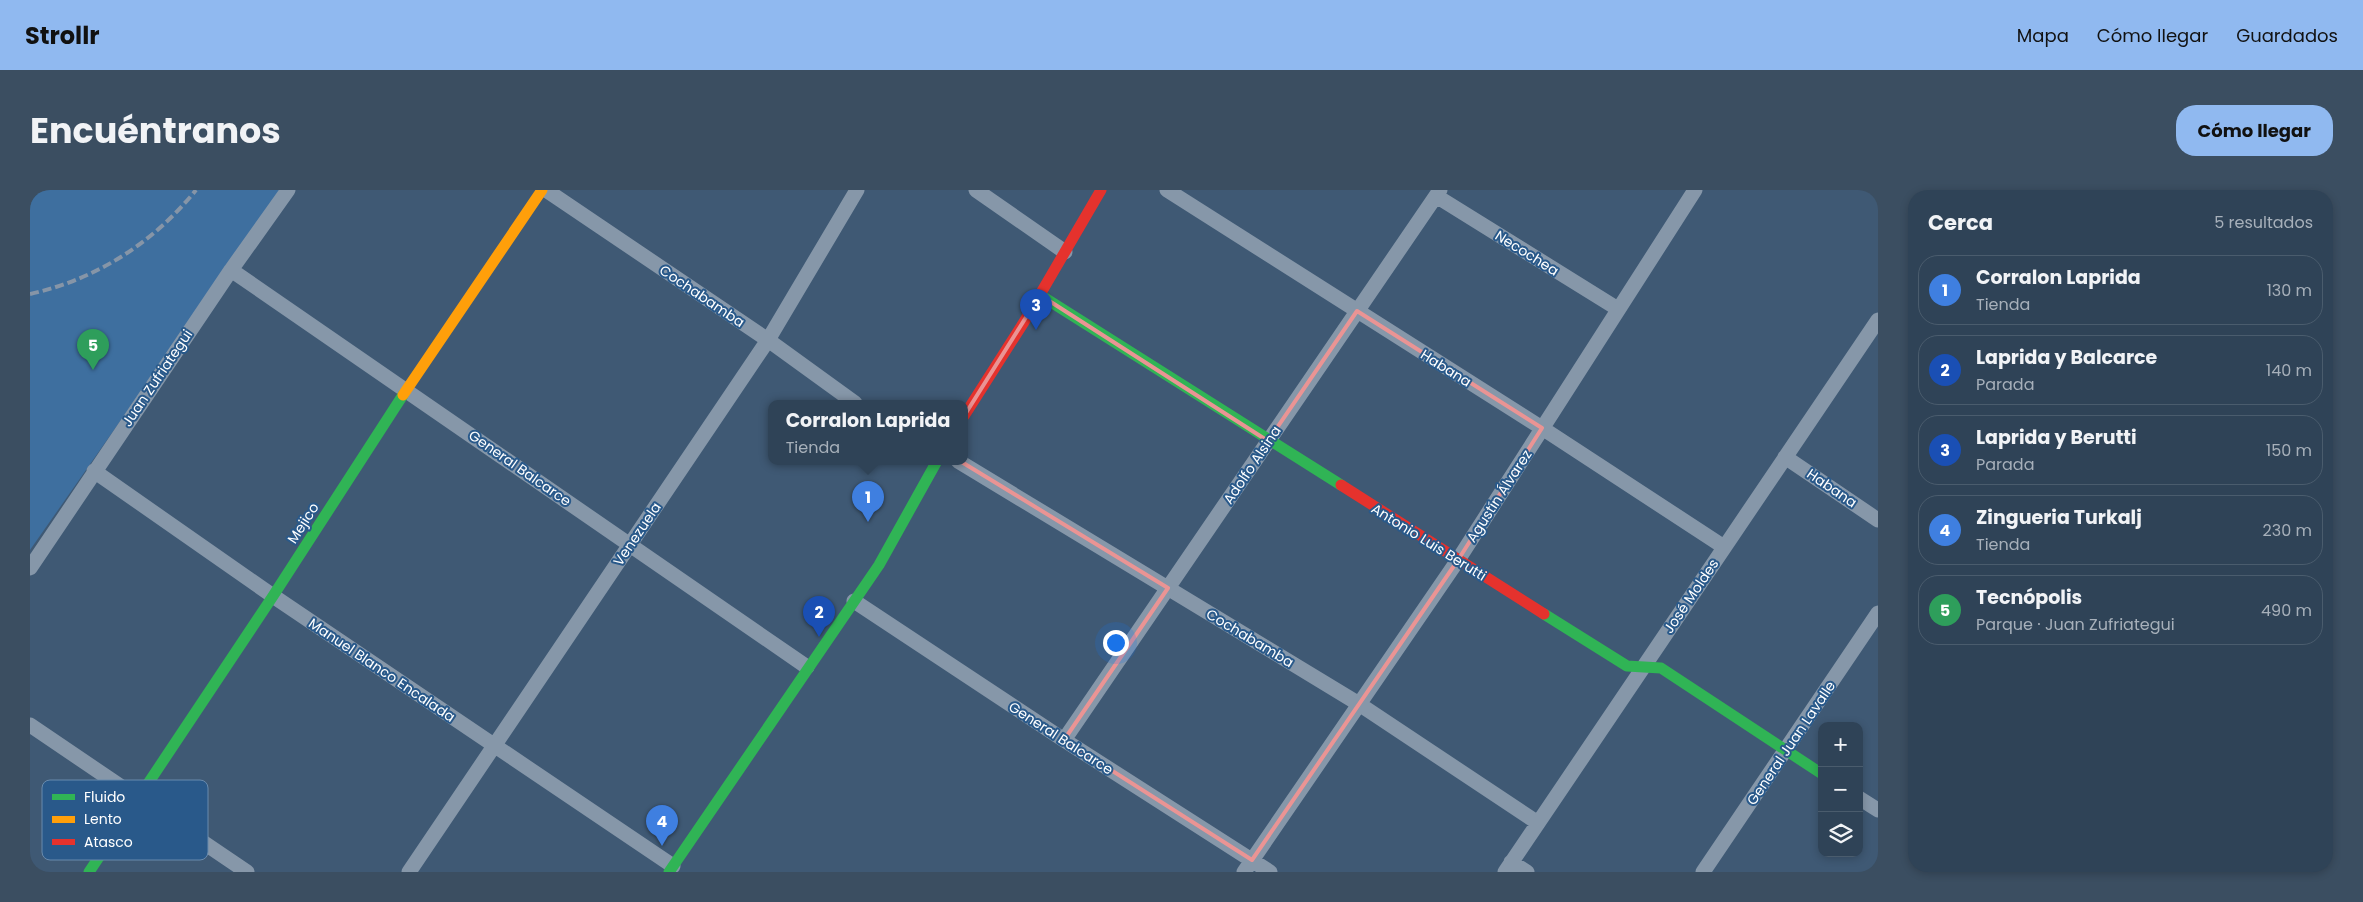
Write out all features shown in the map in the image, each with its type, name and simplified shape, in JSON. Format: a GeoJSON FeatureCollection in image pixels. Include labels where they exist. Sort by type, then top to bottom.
{"type":"FeatureCollection","features":[{"type":"Feature","properties":{"kind":"street","name":"Juan Zufriategui"},"geometry":{"type":"LineString","coordinates":[[30,568],[231,270],[288,190]]}},
{"type":"Feature","properties":{"kind":"street","name":"Mejico"},"geometry":{"type":"LineString","coordinates":[[151,780],[406,390],[542,190]]}},
{"type":"Feature","properties":{"kind":"street","name":"Cochabamba"},"geometry":{"type":"LineString","coordinates":[[546,190],[768,340],[852,400]]}},
{"type":"Feature","properties":{"kind":"street","name":"Venezuela"},"geometry":{"type":"LineString","coordinates":[[409,872],[768,340],[857,190]]}},
{"type":"Feature","properties":{"kind":"street"},"geometry":{"type":"LineString","coordinates":[[976,190],[1065,252]]}},
{"type":"Feature","properties":{"kind":"street"},"geometry":{"type":"LineString","coordinates":[[968,410],[1040,295],[1101,190]]}},
{"type":"Feature","properties":{"kind":"street","name":"Habana"},"geometry":{"type":"LineString","coordinates":[[1167,190],[1542,428],[1724,547]]}},
{"type":"Feature","properties":{"kind":"street","name":"Agustín Álvarez"},"geometry":{"type":"LineString","coordinates":[[1248,866],[1458,560],[1695,190]]}},
{"type":"Feature","properties":{"kind":"street","name":"Adolfo Alsina"},"geometry":{"type":"LineString","coordinates":[[1064,740],[1438,193]]}},
{"type":"Feature","properties":{"kind":"street","name":"Necochea"},"geometry":{"type":"LineString","coordinates":[[1438,193],[1618,309]]}},
{"type":"Feature","properties":{"kind":"street","name":"General Balcarce"},"geometry":{"type":"LineString","coordinates":[[231,270],[808,667]]}},
{"type":"Feature","properties":{"kind":"street","name":"Antonio Luis Berutti"},"geometry":{"type":"LineString","coordinates":[[1040,295],[1626,666],[1661,668],[1818,771]]}},
{"type":"Feature","properties":{"kind":"street","name":"José Moldes"},"geometry":{"type":"LineString","coordinates":[[1508,867],[1878,320]]}},
{"type":"Feature","properties":{"kind":"street","name":"Habana"},"geometry":{"type":"LineString","coordinates":[[1786,457],[1878,520]]}},
{"type":"Feature","properties":{"kind":"street"},"geometry":{"type":"LineString","coordinates":[[671,869],[879,565],[935,465]]}},
{"type":"Feature","properties":{"kind":"street","name":"Cochabamba"},"geometry":{"type":"LineString","coordinates":[[965,465],[1359,704],[1538,823]]}},
{"type":"Feature","properties":{"kind":"street","name":"Manuel Blanco Encalada"},"geometry":{"type":"LineString","coordinates":[[94,471],[671,869]]}},
{"type":"Feature","properties":{"kind":"street","name":"General Balcarce"},"geometry":{"type":"LineString","coordinates":[[854,601],[1064,740],[1248,866],[1270,872]]}},
{"type":"Feature","properties":{"kind":"street","name":"General Juan Lavalle"},"geometry":{"type":"LineString","coordinates":[[1703,872],[1878,613]]}},
{"type":"Feature","properties":{"kind":"street"},"geometry":{"type":"LineString","coordinates":[[30,726],[109,780]]}},
{"type":"Feature","properties":{"kind":"street"},"geometry":{"type":"LineString","coordinates":[[1863,801],[1878,810]]}},
{"type":"Feature","properties":{"kind":"street"},"geometry":{"type":"LineString","coordinates":[[208,846],[247,872]]}},
{"type":"Feature","properties":{"kind":"street","name":"Mejico"},"geometry":{"type":"LineString","coordinates":[[89,872],[97,860]]}},
{"type":"Feature","properties":{"kind":"street"},"geometry":{"type":"LineString","coordinates":[[1508,867],[1527,872]]}},
{"type":"Feature","properties":{"kind":"highlighted area"},"geometry":{"type":"Polygon","coordinates":[[[1040,295],[1268,441],[1357,311],[1542,428],[1458,560],[1252,860],[1064,740],[1168,588],[960,461],[939,456],[1040,295]]]}},
{"type":"Feature","properties":{"kind":"shaded area"},"geometry":{"type":"Polygon","coordinates":[[[30,190],[282,190],[30,550],[30,190]]]}},
{"type":"Feature","properties":{"kind":"railway"},"geometry":{"type":"LineString","coordinates":[[30,294],[78,279],[122,256],[161,226],[196,190]]}},
{"type":"Feature","properties":{"kind":"traffic: fast"},"geometry":{"type":"LineString","coordinates":[[1040,295],[1341,485]]}},
{"type":"Feature","properties":{"kind":"traffic: fast"},"geometry":{"type":"LineString","coordinates":[[150,780],[273,596],[403,395]]}},
{"type":"Feature","properties":{"kind":"traffic: fast"},"geometry":{"type":"LineString","coordinates":[[669,872],[879,565],[935,465]]}},
{"type":"Feature","properties":{"kind":"traffic: fast"},"geometry":{"type":"LineString","coordinates":[[1544,614],[1627,666],[1661,668],[1818,771]]}},
{"type":"Feature","properties":{"kind":"traffic: fast"},"geometry":{"type":"LineString","coordinates":[[89,872],[97,860]]}},
{"type":"Feature","properties":{"kind":"traffic: slow"},"geometry":{"type":"LineString","coordinates":[[403,395],[542,190]]}},
{"type":"Feature","properties":{"kind":"traffic: jam"},"geometry":{"type":"LineString","coordinates":[[968,410],[1024,322],[1101,190]]}},
{"type":"Feature","properties":{"kind":"traffic: jam"},"geometry":{"type":"LineString","coordinates":[[1341,485],[1544,614]]}},
{"type":"Feature","properties":{"kind":"place","name":"Laprida y Berutti"},"geometry":{"type":"Point","coordinates":[1036,330]}},
{"type":"Feature","properties":{"kind":"place","name":"Tecnópolis"},"geometry":{"type":"Point","coordinates":[93,370]}},
{"type":"Feature","properties":{"kind":"place","name":"Corralon Laprida"},"geometry":{"type":"Point","coordinates":[868,522]}},
{"type":"Feature","properties":{"kind":"place","name":"Laprida y Balcarce"},"geometry":{"type":"Point","coordinates":[819,637]}},
{"type":"Feature","properties":{"kind":"place","name":"Zingueria Turkalj"},"geometry":{"type":"Point","coordinates":[662,846]}}]}
